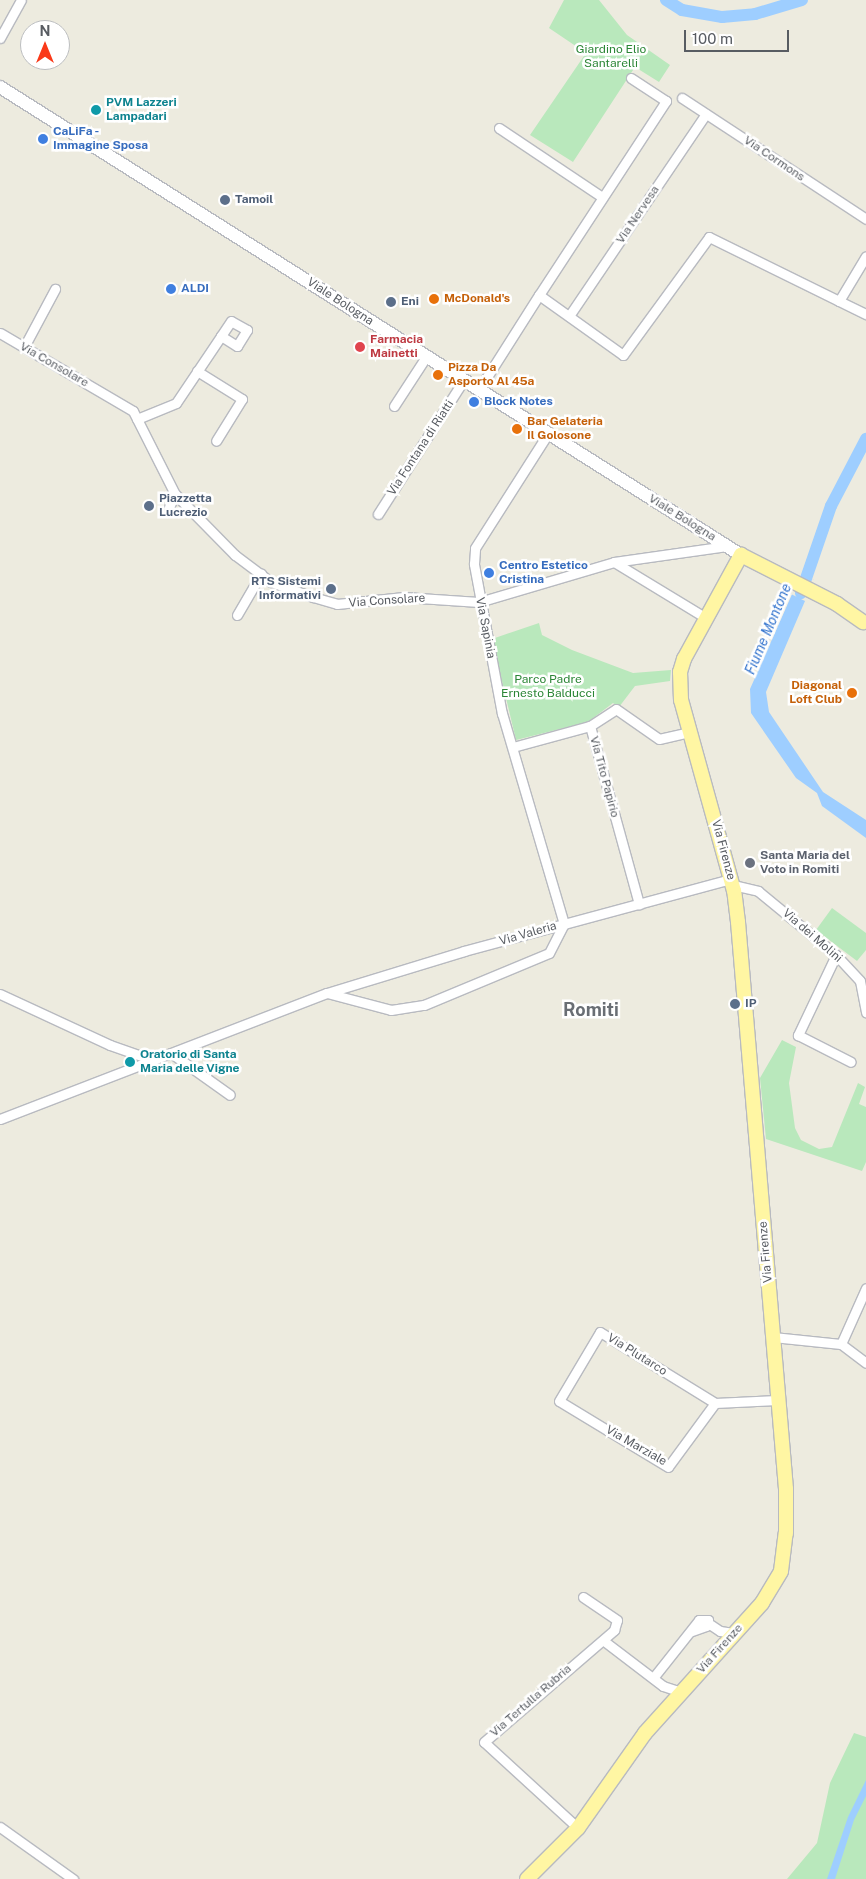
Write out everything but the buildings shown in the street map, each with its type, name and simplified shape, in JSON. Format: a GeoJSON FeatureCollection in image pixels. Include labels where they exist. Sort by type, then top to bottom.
{"type":"FeatureCollection","features":[{"type":"Feature","properties":{"kind":"main road","name":"Viale Bologna"},"geometry":{"type":"LineString","coordinates":[[0,86],[547,435],[741,555],[834,603],[865,622]]}},
{"type":"Feature","properties":{"kind":"main road","name":"Via Firenze"},"geometry":{"type":"LineString","coordinates":[[531,1876],[578,1828],[645,1733],[735,1633],[774,1585],[785,1551],[787,1510],[738,922],[732,882],[681,700],[680,672],[706,618],[741,555]]}},
{"type":"Feature","properties":{"kind":"street"},"geometry":{"type":"LineString","coordinates":[[0,38],[21,0]]}},
{"type":"Feature","properties":{"kind":"street"},"geometry":{"type":"LineString","coordinates":[[478,391],[666,100],[631,78]]}},
{"type":"Feature","properties":{"kind":"street","name":"Via Cormons"},"geometry":{"type":"LineString","coordinates":[[682,98],[866,220]]}},
{"type":"Feature","properties":{"kind":"street","name":"Via Nervesa"},"geometry":{"type":"LineString","coordinates":[[569,316],[706,114]]}},
{"type":"Feature","properties":{"kind":"street"},"geometry":{"type":"LineString","coordinates":[[500,128],[602,197]]}},
{"type":"Feature","properties":{"kind":"street"},"geometry":{"type":"LineString","coordinates":[[539,295],[624,355],[709,237],[866,314]]}},
{"type":"Feature","properties":{"kind":"street"},"geometry":{"type":"LineString","coordinates":[[838,301],[866,256]]}},
{"type":"Feature","properties":{"kind":"street"},"geometry":{"type":"LineString","coordinates":[[24,347],[55,289]]}},
{"type":"Feature","properties":{"kind":"street","name":"Via Consolare"},"geometry":{"type":"LineString","coordinates":[[0,333],[133,411],[175,494],[235,555],[271,582],[337,604],[404,597],[479,602],[614,562],[727,546]]}},
{"type":"Feature","properties":{"kind":"street"},"geometry":{"type":"LineString","coordinates":[[137,419],[176,403],[221,336]]}},
{"type":"Feature","properties":{"kind":"street"},"geometry":{"type":"LineString","coordinates":[[394,406],[426,357]]}},
{"type":"Feature","properties":{"kind":"street"},"geometry":{"type":"LineString","coordinates":[[197,371],[242,399],[216,441]]}},
{"type":"Feature","properties":{"kind":"street","name":"Via Fontana di Riatti"},"geometry":{"type":"LineString","coordinates":[[378,514],[463,381]]}},
{"type":"Feature","properties":{"kind":"street","name":"Via Sapinia"},"geometry":{"type":"LineString","coordinates":[[547,435],[475,548],[474,564],[479,602],[502,714],[564,924]]}},
{"type":"Feature","properties":{"kind":"street"},"geometry":{"type":"LineString","coordinates":[[169,507],[175,494]]}},
{"type":"Feature","properties":{"kind":"street"},"geometry":{"type":"LineString","coordinates":[[614,562],[706,618]]}},
{"type":"Feature","properties":{"kind":"street"},"geometry":{"type":"LineString","coordinates":[[237,615],[261,574]]}},
{"type":"Feature","properties":{"kind":"street"},"geometry":{"type":"LineString","coordinates":[[590,726],[616,709],[659,739],[690,732]]}},
{"type":"Feature","properties":{"kind":"street","name":"Via Tito Papirio"},"geometry":{"type":"LineString","coordinates":[[513,747],[590,726],[639,904]]}},
{"type":"Feature","properties":{"kind":"street","name":"Via Valeria"},"geometry":{"type":"LineString","coordinates":[[0,1118],[327,993],[564,924],[732,882]]}},
{"type":"Feature","properties":{"kind":"street","name":"Via dei Molini"},"geometry":{"type":"LineString","coordinates":[[732,882],[758,891],[836,955],[860,981],[866,1012]]}},
{"type":"Feature","properties":{"kind":"street"},"geometry":{"type":"LineString","coordinates":[[327,993],[391,1010],[424,1005],[549,953],[564,924]]}},
{"type":"Feature","properties":{"kind":"street"},"geometry":{"type":"LineString","coordinates":[[836,955],[798,1035],[852,1062]]}},
{"type":"Feature","properties":{"kind":"street"},"geometry":{"type":"LineString","coordinates":[[0,994],[110,1045],[153,1060]]}},
{"type":"Feature","properties":{"kind":"street"},"geometry":{"type":"LineString","coordinates":[[171,1053],[230,1095]]}},
{"type":"Feature","properties":{"kind":"street"},"geometry":{"type":"LineString","coordinates":[[841,1344],[866,1288]]}},
{"type":"Feature","properties":{"kind":"street","name":"Via Plutarco"},"geometry":{"type":"LineString","coordinates":[[559,1401],[600,1332],[715,1403]]}},
{"type":"Feature","properties":{"kind":"street"},"geometry":{"type":"LineString","coordinates":[[773,1337],[841,1344],[866,1363]]}},
{"type":"Feature","properties":{"kind":"street"},"geometry":{"type":"LineString","coordinates":[[715,1403],[778,1400]]}},
{"type":"Feature","properties":{"kind":"street","name":"Via Marziale"},"geometry":{"type":"LineString","coordinates":[[559,1401],[668,1467],[715,1403]]}},
{"type":"Feature","properties":{"kind":"street","name":"Via Tertulla Rubria"},"geometry":{"type":"LineString","coordinates":[[578,1828],[484,1742],[595,1645],[604,1641],[614,1630],[617,1620],[583,1597]]}},
{"type":"Feature","properties":{"kind":"street"},"geometry":{"type":"LineString","coordinates":[[653,1678],[692,1631],[708,1623],[720,1631],[735,1633]]}},
{"type":"Feature","properties":{"kind":"street"},"geometry":{"type":"LineString","coordinates":[[604,1641],[663,1686],[682,1692]]}},
{"type":"Feature","properties":{"kind":"street"},"geometry":{"type":"LineString","coordinates":[[663,1686],[670,1706]]}},
{"type":"Feature","properties":{"kind":"street"},"geometry":{"type":"LineString","coordinates":[[0,1827],[72,1879]]}},
{"type":"Feature","properties":{"kind":"green space","name":"Giardino Elio Santarelli"},"geometry":{"type":"Polygon","coordinates":[[[564,0],[599,0],[627,35],[670,65],[659,82],[635,67],[573,162],[530,135],[586,53],[549,28],[564,0]]]}},
{"type":"Feature","properties":{"kind":"green space","name":"Parco Padre Ernesto Balducci"},"geometry":{"type":"Polygon","coordinates":[[[539,623],[542,635],[572,650],[633,673],[671,670],[670,681],[635,686],[619,707],[613,703],[588,722],[516,740],[492,639],[539,623]]]}},
{"type":"Feature","properties":{"kind":"green space"},"geometry":{"type":"Polygon","coordinates":[[[832,908],[866,933],[866,950],[857,961],[816,930],[832,908]]]}},
{"type":"Feature","properties":{"kind":"green space"},"geometry":{"type":"Polygon","coordinates":[[[782,1040],[796,1047],[789,1083],[795,1128],[801,1140],[819,1149],[832,1147],[858,1083],[865,1087],[859,1104],[866,1107],[866,1162],[862,1171],[766,1139],[760,1078],[782,1040]]]}},
{"type":"Feature","properties":{"kind":"green space"},"geometry":{"type":"Polygon","coordinates":[[[854,1733],[866,1737],[866,1879],[787,1879],[817,1843],[830,1783],[854,1733]]]}},
{"type":"Feature","properties":{"kind":"water"},"geometry":{"type":"Polygon","coordinates":[[[801,574],[814,580],[766,692],[769,712],[823,792],[866,820],[866,838],[822,806],[817,793],[796,778],[751,713],[750,689],[801,574]]]}},
{"type":"Feature","properties":{"kind":"water"},"geometry":{"type":"Polygon","coordinates":[[[866,1780],[866,1796],[854,1820],[835,1879],[827,1879],[848,1817],[866,1780]]]}},
{"type":"Feature","properties":{"kind":"pier"},"geometry":{"type":"Polygon","coordinates":[[[799,572],[816,581],[807,602],[789,593],[799,572]]]}},
{"type":"Feature","properties":{"kind":"waterway","name":"Fiume Montone"},"geometry":{"type":"LineString","coordinates":[[666,0],[682,10],[722,17],[755,14],[802,0]]}},
{"type":"Feature","properties":{"kind":"waterway","name":"Fiume Montone"},"geometry":{"type":"LineString","coordinates":[[801,593],[831,506],[866,439]]}},
{"type":"Feature","properties":{"kind":"place","name":"PVM Lazzeri Lampadari"},"geometry":{"type":"Point","coordinates":[96,110]}},
{"type":"Feature","properties":{"kind":"place","name":"CaLiFa - Immagine Sposa"},"geometry":{"type":"Point","coordinates":[43,139]}},
{"type":"Feature","properties":{"kind":"place","name":"Tamoil"},"geometry":{"type":"Point","coordinates":[225,200]}},
{"type":"Feature","properties":{"kind":"place","name":"ALDI"},"geometry":{"type":"Point","coordinates":[171,289]}},
{"type":"Feature","properties":{"kind":"place","name":"McDonald's"},"geometry":{"type":"Point","coordinates":[434,299]}},
{"type":"Feature","properties":{"kind":"place","name":"Eni"},"geometry":{"type":"Point","coordinates":[391,302]}},
{"type":"Feature","properties":{"kind":"place","name":"Farmacia Mainetti"},"geometry":{"type":"Point","coordinates":[360,347]}},
{"type":"Feature","properties":{"kind":"place","name":"Pizza Da Asporto Al 45a"},"geometry":{"type":"Point","coordinates":[438,375]}},
{"type":"Feature","properties":{"kind":"place","name":"Block Notes"},"geometry":{"type":"Point","coordinates":[474,402]}},
{"type":"Feature","properties":{"kind":"place","name":"Bar Gelateria Il Golosone"},"geometry":{"type":"Point","coordinates":[517,429]}},
{"type":"Feature","properties":{"kind":"place","name":"Piazzetta Lucrezio"},"geometry":{"type":"Point","coordinates":[149,506]}},
{"type":"Feature","properties":{"kind":"place","name":"Centro Estetico Cristina"},"geometry":{"type":"Point","coordinates":[489,573]}},
{"type":"Feature","properties":{"kind":"place","name":"RTS Sistemi Informativi"},"geometry":{"type":"Point","coordinates":[331,589]}},
{"type":"Feature","properties":{"kind":"place","name":"Diagonal Loft Club"},"geometry":{"type":"Point","coordinates":[852,693]}},
{"type":"Feature","properties":{"kind":"place","name":"Santa Maria del Voto in Romiti"},"geometry":{"type":"Point","coordinates":[750,863]}},
{"type":"Feature","properties":{"kind":"place","name":"IP"},"geometry":{"type":"Point","coordinates":[735,1004]}},
{"type":"Feature","properties":{"kind":"place","name":"Oratorio di Santa Maria delle Vigne"},"geometry":{"type":"Point","coordinates":[130,1062]}},
{"type":"Feature","properties":{"kind":"district","name":"Romiti"},"geometry":{"type":"Point","coordinates":[591,1010]}}]}
